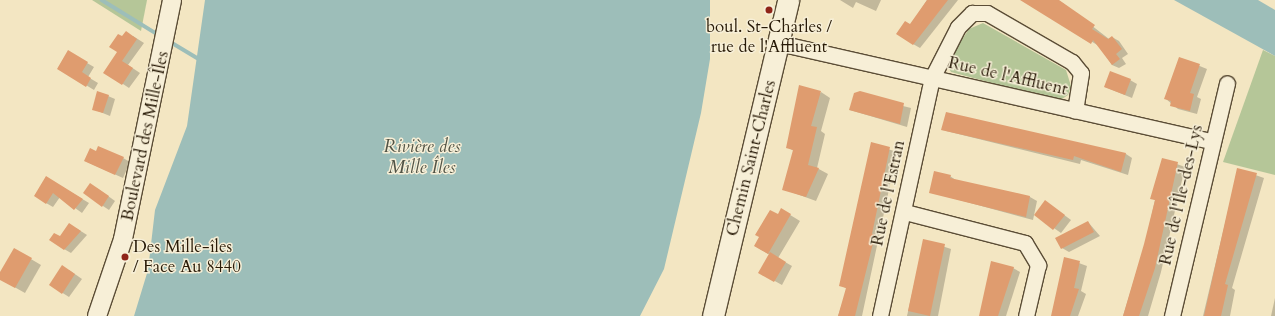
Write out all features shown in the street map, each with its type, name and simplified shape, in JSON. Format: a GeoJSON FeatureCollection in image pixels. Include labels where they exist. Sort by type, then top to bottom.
{"type":"FeatureCollection","features":[{"type":"Feature","properties":{"kind":"main road","name":"Chemin Saint-Charles"},"geometry":{"type":"LineString","coordinates":[[713,316],[788,0]]}},
{"type":"Feature","properties":{"kind":"street","name":"Boulevard des Mille-Îles"},"geometry":{"type":"LineString","coordinates":[[97,316],[124,239],[172,0]]}},
{"type":"Feature","properties":{"kind":"street","name":"Rue de l'Affluent"},"geometry":{"type":"LineString","coordinates":[[932,78],[958,27],[972,13],[986,12],[1072,62],[1081,73],[1075,111]]}},
{"type":"Feature","properties":{"kind":"street","name":"Rue de l'Affluent"},"geometry":{"type":"LineString","coordinates":[[779,43],[1212,141]]}},
{"type":"Feature","properties":{"kind":"street","name":"Rue de l'Estran"},"geometry":{"type":"LineString","coordinates":[[880,316],[905,212],[932,78]]}},
{"type":"Feature","properties":{"kind":"street","name":"Rue de l'Île-des-Lys"},"geometry":{"type":"LineString","coordinates":[[1172,316],[1226,84]]}},
{"type":"Feature","properties":{"kind":"street"},"geometry":{"type":"LineString","coordinates":[[905,212],[1025,243],[1038,265],[1026,316]]}},
{"type":"Feature","properties":{"kind":"green space"},"geometry":{"type":"Polygon","coordinates":[[[92,0],[147,0],[141,31],[92,0]]]}},
{"type":"Feature","properties":{"kind":"green space"},"geometry":{"type":"Polygon","coordinates":[[[983,23],[1066,70],[1071,86],[1068,95],[1059,101],[951,72],[946,63],[969,29],[983,23]]]}},
{"type":"Feature","properties":{"kind":"green space"},"geometry":{"type":"Polygon","coordinates":[[[1263,50],[1275,56],[1275,175],[1223,162],[1263,50]]]}},
{"type":"Feature","properties":{"kind":"water","name":"Rivière des Mille Îles"},"geometry":{"type":"Polygon","coordinates":[[[205,0],[710,0],[710,59],[701,113],[664,269],[640,316],[134,316],[148,270],[155,210],[187,126],[205,0]]]}},
{"type":"Feature","properties":{"kind":"water"},"geometry":{"type":"Polygon","coordinates":[[[1174,0],[1258,0],[1275,10],[1275,56],[1174,0]]]}},
{"type":"Feature","properties":{"kind":"building"},"geometry":{"type":"Polygon","coordinates":[[[927,0],[948,0],[913,45],[896,34],[905,21],[910,24],[927,0]]]}},
{"type":"Feature","properties":{"kind":"building"},"geometry":{"type":"Polygon","coordinates":[[[1020,0],[1059,0],[1095,25],[1092,29],[1108,39],[1112,36],[1122,49],[1116,54],[1120,59],[1112,65],[1093,40],[1091,44],[1020,0]]]}},
{"type":"Feature","properties":{"kind":"building"},"geometry":{"type":"Polygon","coordinates":[[[126,31],[137,39],[122,61],[133,68],[122,85],[103,73],[117,52],[109,47],[118,34],[122,36],[126,31]]]}},
{"type":"Feature","properties":{"kind":"building"},"geometry":{"type":"Polygon","coordinates":[[[68,50],[88,62],[82,72],[91,78],[86,87],[57,69],[68,50]]]}},
{"type":"Feature","properties":{"kind":"building"},"geometry":{"type":"Polygon","coordinates":[[[1179,57],[1200,64],[1190,93],[1194,94],[1190,111],[1170,106],[1171,101],[1164,99],[1179,57]]]}},
{"type":"Feature","properties":{"kind":"building"},"geometry":{"type":"Polygon","coordinates":[[[1110,71],[1131,79],[1125,95],[1104,87],[1110,71]]]}},
{"type":"Feature","properties":{"kind":"building"},"geometry":{"type":"Polygon","coordinates":[[[799,85],[821,91],[811,126],[817,127],[808,165],[819,168],[806,197],[782,190],[793,150],[786,148],[799,85]]]}},
{"type":"Feature","properties":{"kind":"building"},"geometry":{"type":"Polygon","coordinates":[[[97,91],[109,95],[103,113],[92,110],[97,91]]]}},
{"type":"Feature","properties":{"kind":"building"},"geometry":{"type":"Polygon","coordinates":[[[860,91],[904,103],[900,124],[849,110],[854,93],[860,91]]]}},
{"type":"Feature","properties":{"kind":"building"},"geometry":{"type":"Polygon","coordinates":[[[946,112],[1126,153],[1121,172],[1074,156],[1073,160],[941,130],[946,112]]]}},
{"type":"Feature","properties":{"kind":"building"},"geometry":{"type":"Polygon","coordinates":[[[871,142],[890,147],[872,234],[875,235],[855,316],[838,316],[846,288],[839,286],[871,142]]]}},
{"type":"Feature","properties":{"kind":"building"},"geometry":{"type":"Polygon","coordinates":[[[98,146],[124,157],[115,175],[84,161],[90,148],[96,151],[98,146]]]}},
{"type":"Feature","properties":{"kind":"building"},"geometry":{"type":"Polygon","coordinates":[[[1162,158],[1178,162],[1155,268],[1139,316],[1123,316],[1155,200],[1150,199],[1162,158]]]}},
{"type":"Feature","properties":{"kind":"building"},"geometry":{"type":"Polygon","coordinates":[[[1237,168],[1257,173],[1225,284],[1228,285],[1221,316],[1204,316],[1237,168]]]}},
{"type":"Feature","properties":{"kind":"building"},"geometry":{"type":"Polygon","coordinates":[[[934,171],[951,175],[950,178],[1030,196],[1026,217],[929,193],[934,171]]]}},
{"type":"Feature","properties":{"kind":"building"},"geometry":{"type":"Polygon","coordinates":[[[46,176],[83,199],[74,210],[53,193],[46,204],[34,196],[46,176]]]}},
{"type":"Feature","properties":{"kind":"building"},"geometry":{"type":"Polygon","coordinates":[[[90,183],[109,196],[102,207],[83,193],[90,183]]]}},
{"type":"Feature","properties":{"kind":"building"},"geometry":{"type":"Polygon","coordinates":[[[1045,200],[1065,215],[1053,230],[1034,215],[1045,200]]]}},
{"type":"Feature","properties":{"kind":"building"},"geometry":{"type":"Polygon","coordinates":[[[781,208],[791,214],[768,254],[754,246],[759,237],[755,235],[770,210],[778,214],[781,208]]]}},
{"type":"Feature","properties":{"kind":"building"},"geometry":{"type":"Polygon","coordinates":[[[1088,221],[1094,232],[1061,249],[1055,238],[1088,221]]]}},
{"type":"Feature","properties":{"kind":"building"},"geometry":{"type":"Polygon","coordinates":[[[69,223],[81,231],[64,250],[49,240],[54,233],[60,236],[69,223]]]}},
{"type":"Feature","properties":{"kind":"building"},"geometry":{"type":"Polygon","coordinates":[[[923,239],[945,244],[930,316],[908,311],[923,239]]]}},
{"type":"Feature","properties":{"kind":"building"},"geometry":{"type":"Polygon","coordinates":[[[14,248],[32,258],[15,288],[0,280],[0,272],[14,248]]]}},
{"type":"Feature","properties":{"kind":"building"},"geometry":{"type":"Polygon","coordinates":[[[770,252],[786,262],[774,282],[758,273],[770,252]]]}},
{"type":"Feature","properties":{"kind":"building"},"geometry":{"type":"Polygon","coordinates":[[[1064,257],[1080,261],[1074,288],[1079,289],[1070,316],[1051,316],[1064,257]]]}},
{"type":"Feature","properties":{"kind":"building"},"geometry":{"type":"Polygon","coordinates":[[[991,261],[1014,267],[998,316],[979,316],[991,261]]]}},
{"type":"Feature","properties":{"kind":"building"},"geometry":{"type":"Polygon","coordinates":[[[62,265],[75,274],[62,294],[49,285],[62,265]]]}},
{"type":"Feature","properties":{"kind":"waterway"},"geometry":{"type":"LineString","coordinates":[[102,0],[159,35]]}},
{"type":"Feature","properties":{"kind":"waterway"},"geometry":{"type":"LineString","coordinates":[[169,41],[197,58]]}},
{"type":"Feature","properties":{"kind":"place","name":"boul. St-Charles / rue de l'Affluent"},"geometry":{"type":"Point","coordinates":[769,10]}},
{"type":"Feature","properties":{"kind":"place","name":"Des Mille-îles / Face Au 8440"},"geometry":{"type":"Point","coordinates":[125,257]}}]}
